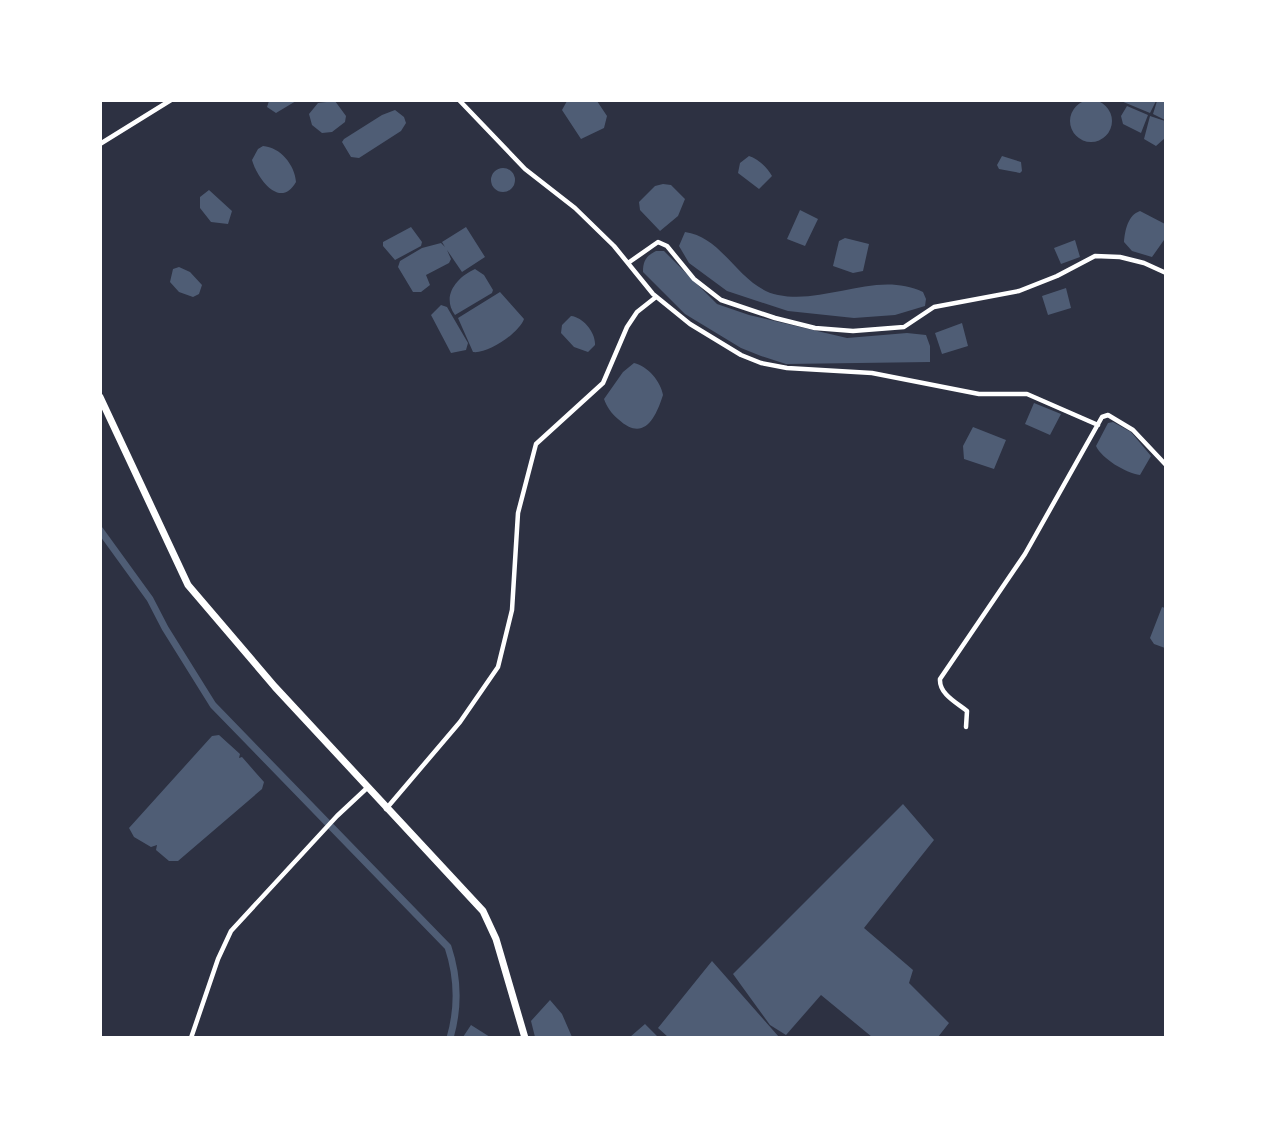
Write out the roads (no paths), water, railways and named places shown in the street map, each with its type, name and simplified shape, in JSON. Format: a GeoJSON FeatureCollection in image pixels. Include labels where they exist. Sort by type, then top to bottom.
{"type":"FeatureCollection","features":[{"type":"Feature","properties":{"kind":"highway"},"geometry":{"type":"LineString","coordinates":[[100,397],[188,585],[386,809],[483,911],[496,939],[525,1038]]}},
{"type":"Feature","properties":{"kind":"street"},"geometry":{"type":"LineString","coordinates":[[100,144],[171,100]]}},
{"type":"Feature","properties":{"kind":"street"},"geometry":{"type":"LineString","coordinates":[[459,100],[525,170],[575,208],[628,263],[656,297],[718,342],[761,363],[787,368],[872,373],[979,394],[1027,394],[1098,424]]}},
{"type":"Feature","properties":{"kind":"street"},"geometry":{"type":"LineString","coordinates":[[628,263],[658,242],[667,246],[694,279],[721,300],[785,321],[815,328],[853,331],[904,327],[934,307],[1019,291],[1057,276],[1095,256],[1136,261],[1166,273]]}},
{"type":"Feature","properties":{"kind":"street"},"geometry":{"type":"LineString","coordinates":[[386,809],[460,722],[498,667],[513,610],[518,513],[536,444],[603,383],[627,327],[637,312],[656,297]]}},
{"type":"Feature","properties":{"kind":"street"},"geometry":{"type":"LineString","coordinates":[[966,727],[967,711],[940,687],[940,679],[1025,554],[1105,414],[1133,430],[1166,465]]}},
{"type":"Feature","properties":{"kind":"street"},"geometry":{"type":"LineString","coordinates":[[191,1038],[218,959],[231,931],[316,838],[367,788]]}},
{"type":"Feature","properties":{"kind":"water"},"geometry":{"type":"Polygon","coordinates":[[[269,100],[296,101],[276,113],[267,107],[269,100]]]}},
{"type":"Feature","properties":{"kind":"water"},"geometry":{"type":"Polygon","coordinates":[[[1091,100],[1106,106],[1112,121],[1106,136],[1091,142],[1076,136],[1070,121],[1076,106],[1091,100]]]}},
{"type":"Feature","properties":{"kind":"water"},"geometry":{"type":"Polygon","coordinates":[[[335,101],[346,116],[345,122],[332,132],[322,133],[312,125],[309,114],[318,103],[335,101]]]}},
{"type":"Feature","properties":{"kind":"water"},"geometry":{"type":"Polygon","coordinates":[[[567,101],[597,101],[607,116],[604,128],[581,139],[562,110],[567,101]]]}},
{"type":"Feature","properties":{"kind":"water"},"geometry":{"type":"Polygon","coordinates":[[[1121,101],[1156,101],[1150,113],[1121,101]]]}},
{"type":"Feature","properties":{"kind":"water"},"geometry":{"type":"Polygon","coordinates":[[[1157,101],[1165,101],[1165,120],[1153,114],[1157,101]]]}},
{"type":"Feature","properties":{"kind":"water"},"geometry":{"type":"Polygon","coordinates":[[[1127,106],[1148,115],[1141,133],[1123,124],[1121,116],[1127,106]]]}},
{"type":"Feature","properties":{"kind":"water"},"geometry":{"type":"Polygon","coordinates":[[[395,110],[404,117],[406,123],[401,131],[359,158],[351,157],[342,142],[344,139],[382,115],[395,110]]]}},
{"type":"Feature","properties":{"kind":"water"},"geometry":{"type":"Polygon","coordinates":[[[1150,116],[1165,121],[1165,138],[1156,146],[1144,139],[1150,116]]]}},
{"type":"Feature","properties":{"kind":"water"},"geometry":{"type":"Polygon","coordinates":[[[263,146],[281,153],[290,163],[296,182],[290,190],[283,193],[276,192],[259,175],[252,160],[258,149],[263,146]]]}},
{"type":"Feature","properties":{"kind":"water"},"geometry":{"type":"Polygon","coordinates":[[[749,156],[762,164],[772,176],[759,189],[738,173],[740,163],[749,156]]]}},
{"type":"Feature","properties":{"kind":"water"},"geometry":{"type":"Polygon","coordinates":[[[1002,156],[1021,162],[1022,171],[1020,173],[999,169],[997,165],[1002,156]]]}},
{"type":"Feature","properties":{"kind":"water"},"geometry":{"type":"Polygon","coordinates":[[[503,168],[511,172],[515,180],[511,188],[503,192],[495,188],[491,180],[495,172],[503,168]]]}},
{"type":"Feature","properties":{"kind":"water"},"geometry":{"type":"Polygon","coordinates":[[[671,185],[685,199],[678,216],[660,231],[640,210],[639,202],[655,186],[671,185]]]}},
{"type":"Feature","properties":{"kind":"water"},"geometry":{"type":"Polygon","coordinates":[[[209,190],[232,211],[228,224],[211,222],[200,208],[200,197],[209,190]]]}},
{"type":"Feature","properties":{"kind":"water"},"geometry":{"type":"Polygon","coordinates":[[[800,210],[818,219],[805,246],[787,239],[800,210]]]}},
{"type":"Feature","properties":{"kind":"water"},"geometry":{"type":"Polygon","coordinates":[[[1140,211],[1165,224],[1164,240],[1152,257],[1132,251],[1124,242],[1130,219],[1140,211]]]}},
{"type":"Feature","properties":{"kind":"water"},"geometry":{"type":"Polygon","coordinates":[[[411,227],[422,242],[421,246],[395,260],[383,246],[383,242],[411,227]]]}},
{"type":"Feature","properties":{"kind":"water"},"geometry":{"type":"Polygon","coordinates":[[[466,227],[485,257],[462,272],[447,250],[451,259],[449,263],[426,275],[430,285],[421,292],[413,292],[398,267],[400,261],[422,248],[441,243],[445,247],[442,242],[466,227]]]}},
{"type":"Feature","properties":{"kind":"water"},"geometry":{"type":"Polygon","coordinates":[[[685,232],[699,236],[710,243],[752,282],[778,295],[814,296],[869,286],[905,286],[923,292],[926,299],[925,306],[895,315],[854,318],[788,311],[727,291],[689,263],[679,246],[685,232]]]}},
{"type":"Feature","properties":{"kind":"water"},"geometry":{"type":"Polygon","coordinates":[[[845,238],[869,244],[863,271],[853,273],[833,266],[839,241],[845,238]]]}},
{"type":"Feature","properties":{"kind":"water"},"geometry":{"type":"Polygon","coordinates":[[[1075,240],[1080,257],[1061,264],[1054,248],[1075,240]]]}},
{"type":"Feature","properties":{"kind":"water"},"geometry":{"type":"Polygon","coordinates":[[[656,251],[664,251],[717,304],[749,315],[847,338],[907,333],[926,335],[930,346],[930,362],[786,364],[741,348],[685,314],[643,272],[646,259],[656,251]]]}},
{"type":"Feature","properties":{"kind":"water"},"geometry":{"type":"Polygon","coordinates":[[[179,267],[190,272],[202,285],[199,294],[193,297],[179,292],[170,282],[173,269],[179,267]]]}},
{"type":"Feature","properties":{"kind":"water"},"geometry":{"type":"Polygon","coordinates":[[[475,269],[484,275],[493,290],[492,293],[455,315],[451,308],[450,294],[462,277],[475,269]]]}},
{"type":"Feature","properties":{"kind":"water"},"geometry":{"type":"Polygon","coordinates":[[[1066,288],[1071,308],[1048,315],[1042,296],[1066,288]]]}},
{"type":"Feature","properties":{"kind":"water"},"geometry":{"type":"Polygon","coordinates":[[[500,292],[524,319],[521,325],[502,342],[487,350],[473,352],[458,318],[500,292]]]}},
{"type":"Feature","properties":{"kind":"water"},"geometry":{"type":"Polygon","coordinates":[[[441,305],[447,307],[468,343],[466,350],[451,353],[431,315],[441,305]]]}},
{"type":"Feature","properties":{"kind":"water"},"geometry":{"type":"Polygon","coordinates":[[[571,316],[584,322],[591,331],[595,345],[588,352],[574,347],[561,333],[562,325],[571,316]]]}},
{"type":"Feature","properties":{"kind":"water"},"geometry":{"type":"Polygon","coordinates":[[[962,323],[968,346],[942,354],[935,333],[962,323]]]}},
{"type":"Feature","properties":{"kind":"water"},"geometry":{"type":"Polygon","coordinates":[[[634,363],[644,367],[653,375],[663,395],[652,420],[641,428],[627,426],[618,419],[604,399],[623,372],[634,363]]]}},
{"type":"Feature","properties":{"kind":"water"},"geometry":{"type":"Polygon","coordinates":[[[1034,403],[1061,414],[1050,435],[1025,424],[1034,403]]]}},
{"type":"Feature","properties":{"kind":"water"},"geometry":{"type":"Polygon","coordinates":[[[1113,422],[1131,432],[1151,456],[1140,475],[1115,465],[1103,456],[1096,446],[1108,423],[1113,422]]]}},
{"type":"Feature","properties":{"kind":"water"},"geometry":{"type":"Polygon","coordinates":[[[973,427],[1006,440],[994,469],[964,459],[963,446],[973,427]]]}},
{"type":"Feature","properties":{"kind":"water"},"geometry":{"type":"Polygon","coordinates":[[[1162,607],[1165,608],[1165,648],[1154,644],[1150,638],[1162,607]]]}},
{"type":"Feature","properties":{"kind":"water"},"geometry":{"type":"Polygon","coordinates":[[[219,735],[240,754],[239,758],[242,757],[264,782],[262,789],[178,861],[169,861],[156,850],[157,845],[151,847],[134,837],[129,828],[212,736],[219,735]]]}},
{"type":"Feature","properties":{"kind":"water"},"geometry":{"type":"Polygon","coordinates":[[[903,804],[934,840],[864,928],[913,970],[909,983],[949,1023],[938,1037],[872,1037],[821,995],[786,1035],[770,1025],[733,974],[903,804]]]}},
{"type":"Feature","properties":{"kind":"water"},"geometry":{"type":"Polygon","coordinates":[[[712,961],[779,1037],[668,1037],[658,1028],[712,961]]]}},
{"type":"Feature","properties":{"kind":"water"},"geometry":{"type":"Polygon","coordinates":[[[550,1000],[562,1014],[572,1037],[535,1037],[531,1021],[550,1000]]]}},
{"type":"Feature","properties":{"kind":"water"},"geometry":{"type":"Polygon","coordinates":[[[645,1024],[658,1037],[630,1037],[645,1024]]]}},
{"type":"Feature","properties":{"kind":"water"},"geometry":{"type":"Polygon","coordinates":[[[471,1025],[490,1037],[463,1037],[471,1025]]]}},
{"type":"Feature","properties":{"kind":"waterway"},"geometry":{"type":"LineString","coordinates":[[100,530],[150,599],[165,628],[213,705],[448,947],[454,970],[456,992],[455,1015],[450,1038]]}}]}
